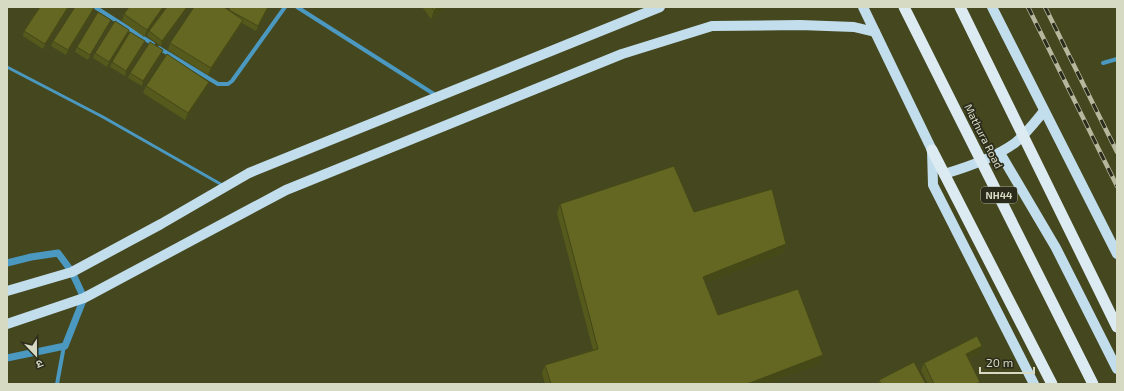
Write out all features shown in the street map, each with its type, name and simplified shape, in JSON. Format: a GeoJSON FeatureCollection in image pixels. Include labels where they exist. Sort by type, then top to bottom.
{"type":"FeatureCollection","features":[{"type":"Feature","properties":{"kind":"highway","name":"Mathura Road"},"geometry":{"type":"LineString","coordinates":[[904,7],[1093,384]]}},
{"type":"Feature","properties":{"kind":"highway"},"geometry":{"type":"LineString","coordinates":[[960,7],[1117,327]]}},
{"type":"Feature","properties":{"kind":"highway"},"geometry":{"type":"LineString","coordinates":[[932,150],[1052,384]]}},
{"type":"Feature","properties":{"kind":"main road"},"geometry":{"type":"LineString","coordinates":[[7,291],[72,272],[162,224],[249,173],[660,7]]}},
{"type":"Feature","properties":{"kind":"main road"},"geometry":{"type":"LineString","coordinates":[[863,7],[932,150],[933,185],[1034,384]]}},
{"type":"Feature","properties":{"kind":"main road"},"geometry":{"type":"LineString","coordinates":[[992,7],[1117,254]]}},
{"type":"Feature","properties":{"kind":"main road"},"geometry":{"type":"LineString","coordinates":[[7,324],[84,298],[286,190],[622,54],[712,26],[800,25],[854,27],[875,32]]}},
{"type":"Feature","properties":{"kind":"main road"},"geometry":{"type":"LineString","coordinates":[[944,174],[961,169],[1000,153],[1016,142],[1044,111]]}},
{"type":"Feature","properties":{"kind":"main road"},"geometry":{"type":"LineString","coordinates":[[1000,153],[1056,248],[1117,368]]}},
{"type":"Feature","properties":{"kind":"street"},"geometry":{"type":"LineString","coordinates":[[95,7],[218,84],[223,85],[232,82],[285,7]]}},
{"type":"Feature","properties":{"kind":"street"},"geometry":{"type":"LineString","coordinates":[[297,7],[438,97]]}},
{"type":"Feature","properties":{"kind":"street"},"geometry":{"type":"LineString","coordinates":[[1104,63],[1117,59]]}},
{"type":"Feature","properties":{"kind":"street"},"geometry":{"type":"LineString","coordinates":[[7,263],[31,257],[58,253],[72,272],[84,298],[65,346],[57,384]]}},
{"type":"Feature","properties":{"kind":"street"},"geometry":{"type":"LineString","coordinates":[[7,358],[65,346]]}},
{"type":"Feature","properties":{"kind":"lane"},"geometry":{"type":"LineString","coordinates":[[7,67],[103,117],[225,187]]}},
{"type":"Feature","properties":{"kind":"building"},"geometry":{"type":"Polygon","coordinates":[[[40,7],[68,7],[45,44],[24,31],[40,7]]]}},
{"type":"Feature","properties":{"kind":"building"},"geometry":{"type":"Polygon","coordinates":[[[75,7],[94,8],[68,50],[53,41],[75,7]]]}},
{"type":"Feature","properties":{"kind":"building"},"geometry":{"type":"Polygon","coordinates":[[[129,7],[163,7],[147,30],[124,14],[129,7]]]}},
{"type":"Feature","properties":{"kind":"building"},"geometry":{"type":"Polygon","coordinates":[[[167,7],[187,7],[162,41],[149,31],[167,7]]]}},
{"type":"Feature","properties":{"kind":"building"},"geometry":{"type":"Polygon","coordinates":[[[194,7],[224,7],[243,20],[211,68],[170,43],[194,7]]]}},
{"type":"Feature","properties":{"kind":"building"},"geometry":{"type":"Polygon","coordinates":[[[230,7],[268,7],[258,26],[229,10],[230,7]]]}},
{"type":"Feature","properties":{"kind":"building"},"geometry":{"type":"Polygon","coordinates":[[[431,7],[438,7],[434,10],[431,7]]]}},
{"type":"Feature","properties":{"kind":"building"},"geometry":{"type":"Polygon","coordinates":[[[98,12],[111,20],[90,55],[77,47],[98,12]]]}},
{"type":"Feature","properties":{"kind":"building"},"geometry":{"type":"Polygon","coordinates":[[[115,21],[129,30],[109,62],[95,53],[115,21]]]}},
{"type":"Feature","properties":{"kind":"building"},"geometry":{"type":"Polygon","coordinates":[[[130,32],[145,41],[126,71],[112,62],[130,32]]]}},
{"type":"Feature","properties":{"kind":"building"},"geometry":{"type":"Polygon","coordinates":[[[150,42],[163,50],[143,81],[130,73],[150,42]]]}},
{"type":"Feature","properties":{"kind":"building"},"geometry":{"type":"Polygon","coordinates":[[[167,54],[209,82],[188,113],[146,86],[167,54]]]}},
{"type":"Feature","properties":{"kind":"building"},"geometry":{"type":"Polygon","coordinates":[[[674,166],[694,212],[772,189],[786,244],[703,277],[718,315],[798,289],[823,355],[747,384],[551,384],[545,365],[598,349],[560,204],[674,166]]]}},
{"type":"Feature","properties":{"kind":"building"},"geometry":{"type":"Polygon","coordinates":[[[977,336],[982,346],[966,354],[980,382],[976,384],[934,384],[924,363],[977,336]]]}},
{"type":"Feature","properties":{"kind":"building"},"geometry":{"type":"Polygon","coordinates":[[[914,362],[926,384],[881,384],[879,380],[914,362]]]}},
{"type":"Feature","properties":{"kind":"railway"},"geometry":{"type":"LineString","coordinates":[[1028,7],[1117,186]]}},
{"type":"Feature","properties":{"kind":"railway"},"geometry":{"type":"LineString","coordinates":[[1045,7],[1117,152]]}}]}
